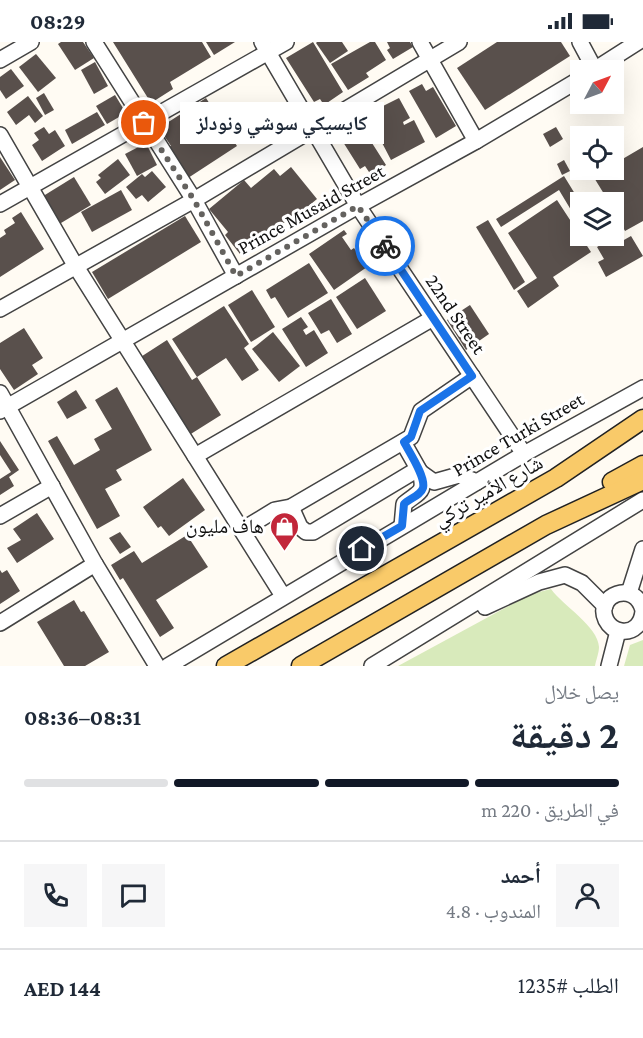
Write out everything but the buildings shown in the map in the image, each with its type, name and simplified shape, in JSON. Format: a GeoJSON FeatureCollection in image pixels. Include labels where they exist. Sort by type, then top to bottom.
{"type":"FeatureCollection","features":[{"type":"Feature","properties":{"kind":"main road","name":"شارع الأمير تركي"},"geometry":{"type":"LineString","coordinates":[[226,666],[556,478],[643,419]]}},
{"type":"Feature","properties":{"kind":"main road"},"geometry":{"type":"LineString","coordinates":[[556,478],[643,432]]}},
{"type":"Feature","properties":{"kind":"main road"},"geometry":{"type":"LineString","coordinates":[[301,666],[546,525],[596,491],[643,465]]}},
{"type":"Feature","properties":{"kind":"main road"},"geometry":{"type":"LineString","coordinates":[[546,525],[643,480]]}},
{"type":"Feature","properties":{"kind":"street"},"geometry":{"type":"LineString","coordinates":[[0,60],[31,42]]}},
{"type":"Feature","properties":{"kind":"street"},"geometry":{"type":"LineString","coordinates":[[94,42],[194,200],[236,276]]}},
{"type":"Feature","properties":{"kind":"street"},"geometry":{"type":"LineString","coordinates":[[0,204],[144,123],[265,47],[286,42]]}},
{"type":"Feature","properties":{"kind":"street"},"geometry":{"type":"LineString","coordinates":[[420,42],[476,141]]}},
{"type":"Feature","properties":{"kind":"street"},"geometry":{"type":"LineString","coordinates":[[0,309],[194,200],[459,42]]}},
{"type":"Feature","properties":{"kind":"street"},"geometry":{"type":"LineString","coordinates":[[580,42],[590,60]]}},
{"type":"Feature","properties":{"kind":"street"},"geometry":{"type":"LineString","coordinates":[[610,60],[638,42]]}},
{"type":"Feature","properties":{"kind":"street","name":"22nd Street"},"geometry":{"type":"LineString","coordinates":[[265,47],[358,206],[524,454]]}},
{"type":"Feature","properties":{"kind":"street","name":"Prince Musaid Street"},"geometry":{"type":"LineString","coordinates":[[2,403],[124,342],[570,85]]}},
{"type":"Feature","properties":{"kind":"street"},"geometry":{"type":"LineString","coordinates":[[0,135],[75,265],[283,596]]}},
{"type":"Feature","properties":{"kind":"street"},"geometry":{"type":"LineString","coordinates":[[195,456],[433,318]]}},
{"type":"Feature","properties":{"kind":"street"},"geometry":{"type":"LineString","coordinates":[[242,530],[275,510],[291,507],[404,442],[411,437],[420,411],[472,376]]}},
{"type":"Feature","properties":{"kind":"street","name":"Prince Turki Street"},"geometry":{"type":"LineString","coordinates":[[168,666],[524,454],[643,388]]}},
{"type":"Feature","properties":{"kind":"street"},"geometry":{"type":"LineString","coordinates":[[2,403],[95,564],[158,666]]}},
{"type":"Feature","properties":{"kind":"street"},"geometry":{"type":"LineString","coordinates":[[402,526],[404,504],[424,486],[419,470],[404,442]]}},
{"type":"Feature","properties":{"kind":"street"},"geometry":{"type":"LineString","coordinates":[[419,470],[434,482],[459,475],[477,482]]}},
{"type":"Feature","properties":{"kind":"street"},"geometry":{"type":"LineString","coordinates":[[291,507],[300,527],[306,532],[313,532],[419,470]]}},
{"type":"Feature","properties":{"kind":"street"},"geometry":{"type":"LineString","coordinates":[[0,516],[52,486]]}},
{"type":"Feature","properties":{"kind":"street"},"geometry":{"type":"LineString","coordinates":[[372,666],[643,500]]}},
{"type":"Feature","properties":{"kind":"street"},"geometry":{"type":"LineString","coordinates":[[629,593],[643,549]]}},
{"type":"Feature","properties":{"kind":"street"},"geometry":{"type":"LineString","coordinates":[[0,623],[95,564]]}},
{"type":"Feature","properties":{"kind":"street"},"geometry":{"type":"LineString","coordinates":[[414,641],[539,582],[565,576],[582,583],[605,606]]}},
{"type":"Feature","properties":{"kind":"street"},"geometry":{"type":"LineString","coordinates":[[623,592],[629,593],[634,595],[643,607],[640,622],[630,630],[618,631],[612,628],[605,618],[605,606],[612,596],[623,592]]}},
{"type":"Feature","properties":{"kind":"street"},"geometry":{"type":"LineString","coordinates":[[609,666],[618,631]]}},
{"type":"Feature","properties":{"kind":"green space"},"geometry":{"type":"Polygon","coordinates":[[[551,589],[593,631],[599,647],[595,666],[398,666],[531,594],[551,589]]]}},
{"type":"Feature","properties":{"kind":"green space"},"geometry":{"type":"Polygon","coordinates":[[[643,640],[643,666],[624,666],[630,645],[643,640]]]}},
{"type":"Feature","properties":{"kind":"way so far"},"geometry":{"type":"LineString","coordinates":[[144,123],[194,200],[236,276],[358,206],[385,246]]}},
{"type":"Feature","properties":{"kind":"place","name":"كايسيكي سوشي ونودلز"},"geometry":{"type":"Point","coordinates":[144,123]}},
{"type":"Feature","properties":{"kind":"place","name":"هاف مليون"},"geometry":{"type":"Point","coordinates":[285,552]}},
{"type":"Feature","properties":{"kind":"route"},"geometry":{"type":"LineString","coordinates":[[362,549],[402,526],[404,504],[424,486],[420,472],[404,442],[411,437],[420,411],[472,376],[385,246]]}}]}
